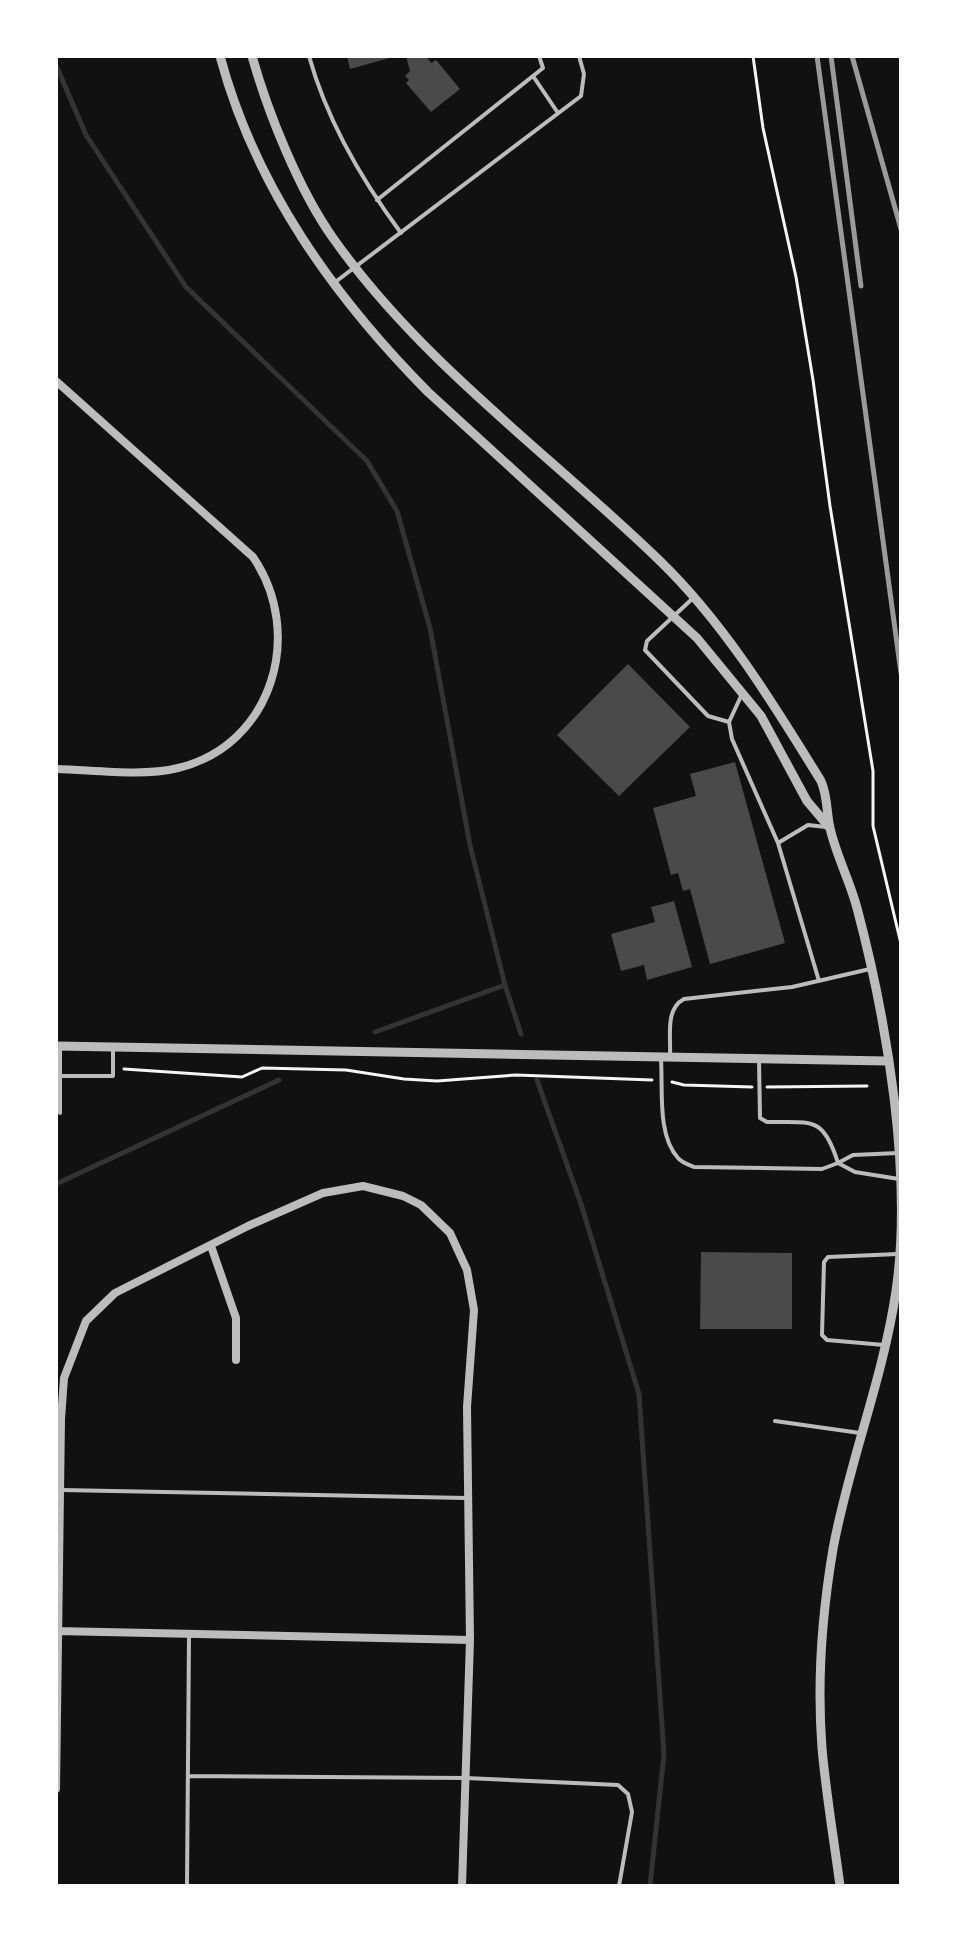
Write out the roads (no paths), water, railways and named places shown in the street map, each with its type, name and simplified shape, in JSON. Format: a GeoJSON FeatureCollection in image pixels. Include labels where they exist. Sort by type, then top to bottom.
{"type":"FeatureCollection","features":[{"type":"Feature","properties":{"kind":"street"},"geometry":{"type":"LineString","coordinates":[[220,56],[246,131],[271,186],[311,255],[332,284],[386,350],[428,392],[697,638],[761,716],[807,801],[829,827]]}},
{"type":"Feature","properties":{"kind":"street"},"geometry":{"type":"LineString","coordinates":[[252,56],[275,122],[308,197],[332,237],[356,268],[396,316],[514,429],[661,562],[693,597],[757,680],[827,795],[829,827],[856,904],[872,968],[887,1061],[899,1179],[896,1288],[886,1345],[834,1548],[822,1649],[822,1748],[840,1886]]}},
{"type":"Feature","properties":{"kind":"street"},"geometry":{"type":"LineString","coordinates":[[56,381],[240,543],[264,573],[272,592],[279,631],[278,652],[268,690],[247,725],[217,751],[180,768],[160,772],[56,769]]}},
{"type":"Feature","properties":{"kind":"street"},"geometry":{"type":"LineString","coordinates":[[58,1046],[887,1061]]}},
{"type":"Feature","properties":{"kind":"street"},"geometry":{"type":"LineString","coordinates":[[56,1789],[64,1378],[86,1321],[115,1293],[248,1226],[323,1193],[363,1186],[403,1196],[421,1205],[450,1233],[467,1270],[474,1310],[467,1407],[470,1640],[462,1886]]}},
{"type":"Feature","properties":{"kind":"street"},"geometry":{"type":"LineString","coordinates":[[211,1246],[236,1318],[236,1360]]}},
{"type":"Feature","properties":{"kind":"street"},"geometry":{"type":"LineString","coordinates":[[58,1632],[470,1640]]}},
{"type":"Feature","properties":{"kind":"lane"},"geometry":{"type":"LineString","coordinates":[[309,56],[343,144],[401,233]]}},
{"type":"Feature","properties":{"kind":"lane"},"geometry":{"type":"LineString","coordinates":[[377,200],[543,68],[539,56]]}},
{"type":"Feature","properties":{"kind":"lane"},"geometry":{"type":"LineString","coordinates":[[332,284],[581,96],[584,74],[579,56]]}},
{"type":"Feature","properties":{"kind":"lane"},"geometry":{"type":"LineString","coordinates":[[533,76],[558,113]]}},
{"type":"Feature","properties":{"kind":"lane"},"geometry":{"type":"LineString","coordinates":[[693,597],[647,641],[645,650],[708,716],[729,722]]}},
{"type":"Feature","properties":{"kind":"lane"},"geometry":{"type":"LineString","coordinates":[[742,693],[729,722],[732,739],[778,843],[819,981]]}},
{"type":"Feature","properties":{"kind":"lane"},"geometry":{"type":"LineString","coordinates":[[778,843],[808,825],[829,827]]}},
{"type":"Feature","properties":{"kind":"lane"},"geometry":{"type":"LineString","coordinates":[[872,968],[792,987],[684,999],[675,1003],[671,1011],[662,1081],[668,1142],[678,1159],[694,1167],[822,1169],[853,1155],[898,1153]]}},
{"type":"Feature","properties":{"kind":"lane"},"geometry":{"type":"LineString","coordinates":[[58,1046],[60,1113]]}},
{"type":"Feature","properties":{"kind":"lane"},"geometry":{"type":"LineString","coordinates":[[60,1076],[113,1076],[113,1047]]}},
{"type":"Feature","properties":{"kind":"lane"},"geometry":{"type":"LineString","coordinates":[[759,1059],[760,1118],[767,1122],[814,1123],[825,1131],[838,1163],[855,1172],[899,1179]]}},
{"type":"Feature","properties":{"kind":"lane"},"geometry":{"type":"LineString","coordinates":[[886,1345],[827,1340],[822,1335],[824,1262],[828,1257],[898,1254]]}},
{"type":"Feature","properties":{"kind":"lane"},"geometry":{"type":"LineString","coordinates":[[775,1421],[863,1434]]}},
{"type":"Feature","properties":{"kind":"lane"},"geometry":{"type":"LineString","coordinates":[[61,1490],[468,1498]]}},
{"type":"Feature","properties":{"kind":"lane"},"geometry":{"type":"LineString","coordinates":[[187,1886],[189,1634]]}},
{"type":"Feature","properties":{"kind":"lane"},"geometry":{"type":"LineString","coordinates":[[188,1776],[466,1778],[618,1785],[628,1794],[632,1812],[619,1886]]}},
{"type":"Feature","properties":{"kind":"waterway"},"geometry":{"type":"LineString","coordinates":[[56,65],[86,135],[186,287],[367,461],[397,511],[430,628],[470,845],[505,985],[521,1034]]}},
{"type":"Feature","properties":{"kind":"waterway"},"geometry":{"type":"LineString","coordinates":[[375,1032],[505,985]]}},
{"type":"Feature","properties":{"kind":"waterway"},"geometry":{"type":"LineString","coordinates":[[56,1184],[279,1080]]}},
{"type":"Feature","properties":{"kind":"waterway"},"geometry":{"type":"LineString","coordinates":[[537,1080],[581,1204],[639,1394],[664,1754],[650,1886]]}},
{"type":"Feature","properties":{"kind":"railway"},"geometry":{"type":"LineString","coordinates":[[817,56],[901,673]]}},
{"type":"Feature","properties":{"kind":"railway"},"geometry":{"type":"LineString","coordinates":[[831,56],[861,286]]}},
{"type":"Feature","properties":{"kind":"railway"},"geometry":{"type":"LineString","coordinates":[[852,56],[901,229]]}}]}
